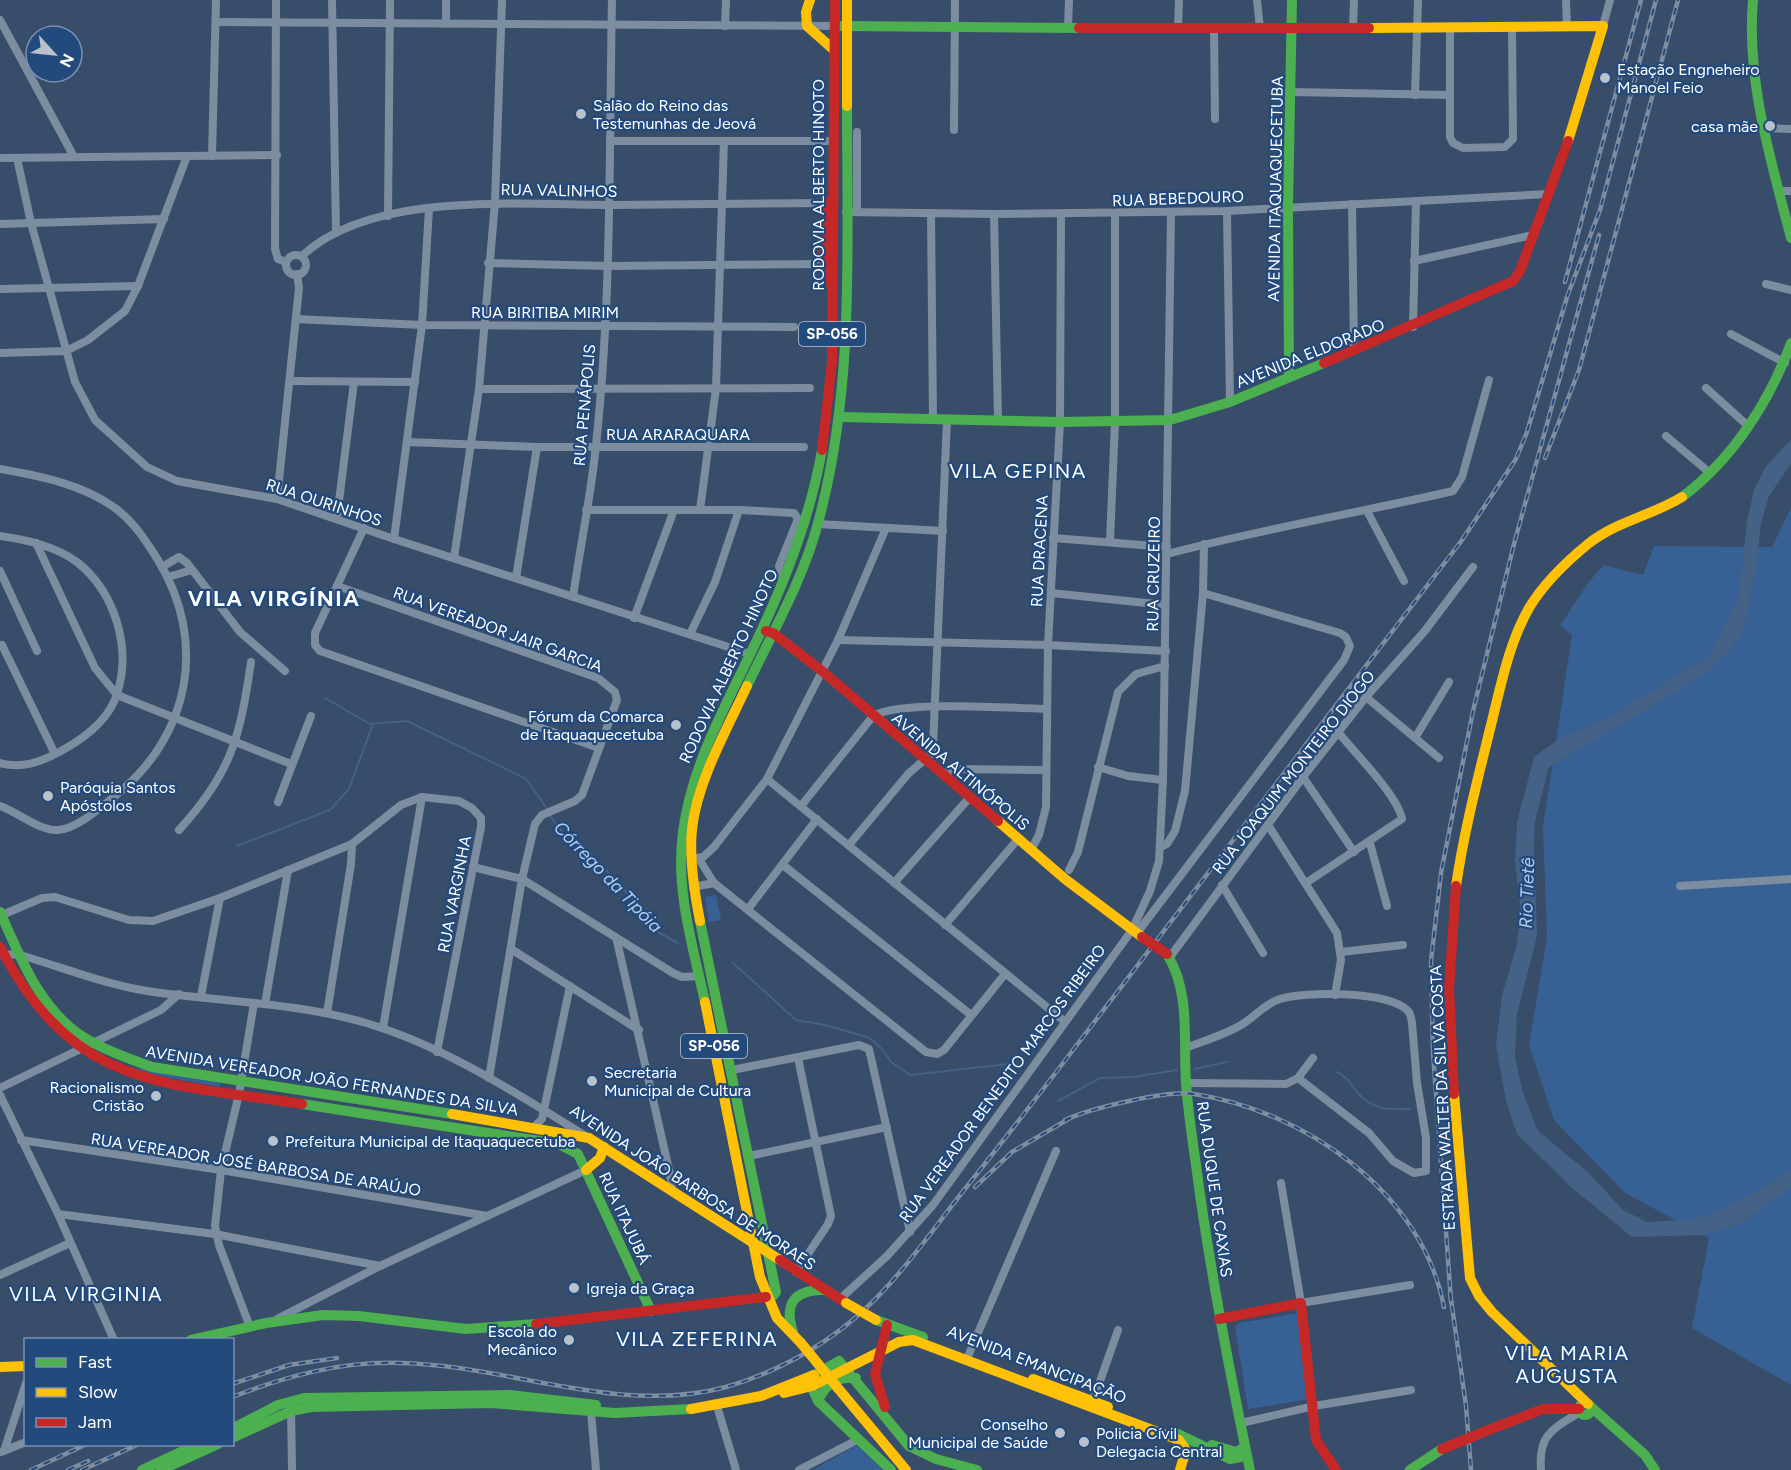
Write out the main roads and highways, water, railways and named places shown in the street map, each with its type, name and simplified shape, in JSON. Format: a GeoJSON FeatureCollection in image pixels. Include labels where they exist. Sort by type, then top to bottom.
{"type":"FeatureCollection","features":[{"type":"Feature","properties":{"kind":"main road"},"geometry":{"type":"LineString","coordinates":[[810,0],[806,12],[807,26],[834,50]]}},
{"type":"Feature","properties":{"kind":"main road","name":"RODOVIA ALBERTO HINOTO"},"geometry":{"type":"LineString","coordinates":[[835,0],[831,373],[824,437],[807,525],[750,654],[700,755],[682,833],[680,873],[752,1244],[771,1294],[777,1318],[906,1470]]}},
{"type":"Feature","properties":{"kind":"main road","name":"RODOVIA ALBERTO HINOTO"},"geometry":{"type":"LineString","coordinates":[[771,1294],[767,1253],[749,1156],[693,887],[695,858],[692,829],[698,800],[802,568],[818,524],[840,417],[851,212],[847,0]]}},
{"type":"Feature","properties":{"kind":"main road","name":"AVENIDA ITAQUAQUECETUBA"},"geometry":{"type":"LineString","coordinates":[[1289,378],[1288,206],[1292,0]]}},
{"type":"Feature","properties":{"kind":"main road"},"geometry":{"type":"LineString","coordinates":[[1753,0],[1750,35],[1763,128],[1785,191],[1791,238]]}},
{"type":"Feature","properties":{"kind":"main road"},"geometry":{"type":"LineString","coordinates":[[835,26],[955,29],[1292,28]]}},
{"type":"Feature","properties":{"kind":"main road","name":"AVENIDA ELDORADO"},"geometry":{"type":"LineString","coordinates":[[840,417],[1060,422],[1170,420],[1230,402],[1413,327],[1514,281],[1578,115],[1595,62],[1603,26],[1450,29],[1292,28]]}},
{"type":"Feature","properties":{"kind":"main road"},"geometry":{"type":"LineString","coordinates":[[833,290],[823,264],[827,203],[834,187]]}},
{"type":"Feature","properties":{"kind":"main road","name":"ESTRADA WALTER DA SILVA COSTA"},"geometry":{"type":"LineString","coordinates":[[1584,1409],[1574,1390],[1479,1296],[1470,1278],[1448,989],[1449,953],[1462,848],[1512,645],[1538,595],[1568,561],[1614,527],[1683,497],[1710,473],[1747,425],[1785,363],[1791,343]]}},
{"type":"Feature","properties":{"kind":"main road","name":"AVENIDA ALTINÓPOLIS"},"geometry":{"type":"LineString","coordinates":[[760,630],[773,633],[822,671],[1031,850],[1168,956]]}},
{"type":"Feature","properties":{"kind":"main road"},"geometry":{"type":"LineString","coordinates":[[740,703],[756,662],[750,654]]}},
{"type":"Feature","properties":{"kind":"main road","name":"AVENIDA VEREADOR JOÃO FERNANDES DA SILVA"},"geometry":{"type":"LineString","coordinates":[[1,914],[36,988],[54,1011],[94,1044],[152,1067],[242,1079],[287,1089],[589,1138]]}},
{"type":"Feature","properties":{"kind":"main road","name":"AVENIDA VEREADOR JOÃO FERNANDES DA SILVA"},"geometry":{"type":"LineString","coordinates":[[1,952],[22,990],[44,1018],[69,1042],[118,1069],[157,1082],[560,1144],[578,1154]]}},
{"type":"Feature","properties":{"kind":"main road","name":"RUA DUQUE DE CAXIAS"},"geometry":{"type":"LineString","coordinates":[[1168,956],[1184,1003],[1186,1083],[1219,1319],[1240,1423],[1243,1452]]}},
{"type":"Feature","properties":{"kind":"main road"},"geometry":{"type":"LineString","coordinates":[[390,1118],[393,1105]]}},
{"type":"Feature","properties":{"kind":"main road"},"geometry":{"type":"LineString","coordinates":[[589,1138],[583,1143],[578,1154],[586,1170],[600,1158],[603,1147]]}},
{"type":"Feature","properties":{"kind":"main road","name":"AVENIDA JOÃO BARBOSA DE MORAES"},"geometry":{"type":"LineString","coordinates":[[589,1138],[826,1290]]}},
{"type":"Feature","properties":{"kind":"main road","name":"RUA ITAJUBÁ"},"geometry":{"type":"LineString","coordinates":[[586,1170],[651,1311]]}},
{"type":"Feature","properties":{"kind":"main road"},"geometry":{"type":"LineString","coordinates":[[797,1340],[787,1315],[792,1302],[808,1289],[826,1290]]}},
{"type":"Feature","properties":{"kind":"main road","name":"AVENIDA EMANCIPAÇÃO"},"geometry":{"type":"LineString","coordinates":[[826,1290],[887,1325],[1179,1440],[1184,1444],[1186,1450]]}},
{"type":"Feature","properties":{"kind":"main road"},"geometry":{"type":"LineString","coordinates":[[200,1338],[266,1324],[294,1315],[339,1315],[451,1329],[483,1330],[651,1311],[771,1294]]}},
{"type":"Feature","properties":{"kind":"main road"},"geometry":{"type":"LineString","coordinates":[[1219,1319],[1301,1303],[1316,1440],[1336,1470]]}},
{"type":"Feature","properties":{"kind":"main road"},"geometry":{"type":"LineString","coordinates":[[887,1325],[877,1353],[874,1377],[891,1422]]}},
{"type":"Feature","properties":{"kind":"main road","name":"AVENIDA EMANCIPAÇÃO"},"geometry":{"type":"LineString","coordinates":[[877,1353],[904,1340],[920,1342],[967,1358]]}},
{"type":"Feature","properties":{"kind":"main road"},"geometry":{"type":"LineString","coordinates":[[234,1437],[291,1406],[490,1403],[591,1412],[629,1412],[717,1406],[761,1396],[813,1380],[843,1364],[877,1353]]}},
{"type":"Feature","properties":{"kind":"main road"},"geometry":{"type":"LineString","coordinates":[[843,1364],[909,1446],[953,1464],[977,1470]]}},
{"type":"Feature","properties":{"kind":"main road"},"geometry":{"type":"LineString","coordinates":[[1,1365],[24,1366]]}},
{"type":"Feature","properties":{"kind":"main road"},"geometry":{"type":"LineString","coordinates":[[818,1401],[826,1387],[844,1377],[856,1378]]}},
{"type":"Feature","properties":{"kind":"main road"},"geometry":{"type":"LineString","coordinates":[[813,1380],[818,1401],[891,1470]]}},
{"type":"Feature","properties":{"kind":"main road"},"geometry":{"type":"LineString","coordinates":[[234,1428],[291,1406],[417,1394],[510,1395],[629,1412]]}},
{"type":"Feature","properties":{"kind":"main road","name":"AVENIDA EMANCIPAÇÃO"},"geometry":{"type":"LineString","coordinates":[[1091,1405],[1192,1439],[1234,1460],[1243,1452]]}},
{"type":"Feature","properties":{"kind":"main road"},"geometry":{"type":"LineString","coordinates":[[1410,1470],[1442,1449],[1543,1409],[1584,1409],[1607,1420],[1645,1455],[1655,1470]]}},
{"type":"Feature","properties":{"kind":"main road"},"geometry":{"type":"LineString","coordinates":[[1192,1439],[1243,1452],[1249,1469]]}},
{"type":"Feature","properties":{"kind":"main road"},"geometry":{"type":"LineString","coordinates":[[142,1470],[194,1446]]}},
{"type":"Feature","properties":{"kind":"main road"},"geometry":{"type":"LineString","coordinates":[[161,1470],[214,1446]]}},
{"type":"Feature","properties":{"kind":"main road"},"geometry":{"type":"LineString","coordinates":[[1180,1470],[1186,1450],[1194,1446],[1218,1454]]}},
{"type":"Feature","properties":{"kind":"main road"},"geometry":{"type":"LineString","coordinates":[[932,1470],[941,1465],[953,1464]]}},
{"type":"Feature","properties":{"kind":"water","name":"Rio Tietê"},"geometry":{"type":"Polygon","coordinates":[[[1791,440],[1791,464],[1769,496],[1761,524],[1756,569],[1744,628],[1729,652],[1712,668],[1684,687],[1549,767],[1535,821],[1537,936],[1517,1014],[1515,1056],[1522,1090],[1538,1131],[1588,1172],[1623,1210],[1647,1222],[1695,1219],[1723,1210],[1791,1171],[1791,1187],[1742,1223],[1703,1235],[1632,1237],[1572,1188],[1517,1134],[1506,1101],[1496,1045],[1502,995],[1516,948],[1521,914],[1515,862],[1517,822],[1534,757],[1559,739],[1608,718],[1709,656],[1723,632],[1739,594],[1747,521],[1754,490],[1766,466],[1791,440]]]}},
{"type":"Feature","properties":{"kind":"waterway","name":"Córrego da Tipóia"},"geometry":{"type":"LineString","coordinates":[[325,698],[370,724],[407,721],[526,779],[548,810]]}},
{"type":"Feature","properties":{"kind":"waterway"},"geometry":{"type":"LineString","coordinates":[[237,846],[330,810],[349,789],[373,724]]}},
{"type":"Feature","properties":{"kind":"waterway","name":"Córrego da Tipóia"},"geometry":{"type":"LineString","coordinates":[[550,815],[558,828],[589,852],[634,900],[656,931],[678,943]]}},
{"type":"Feature","properties":{"kind":"waterway"},"geometry":{"type":"LineString","coordinates":[[732,962],[796,1020],[825,1025],[870,1038],[883,1050],[891,1062],[910,1075],[1008,1064]]}},
{"type":"Feature","properties":{"kind":"waterway","name":"Córrego da Tipóia"},"geometry":{"type":"LineString","coordinates":[[1194,1069],[1227,1062]]}},
{"type":"Feature","properties":{"kind":"waterway","name":"Córrego da Tipóia"},"geometry":{"type":"LineString","coordinates":[[1058,1101],[1100,1078],[1134,1077],[1177,1070]]}},
{"type":"Feature","properties":{"kind":"waterway","name":"Córrego da Tipóia"},"geometry":{"type":"LineString","coordinates":[[1337,1072],[1346,1078],[1363,1098],[1375,1106],[1388,1109],[1410,1109]]}},
{"type":"Feature","properties":{"kind":"railway"},"geometry":{"type":"LineString","coordinates":[[1565,282],[1641,0]]}},
{"type":"Feature","properties":{"kind":"railway"},"geometry":{"type":"LineString","coordinates":[[234,1396],[314,1371],[378,1363],[441,1366],[604,1393],[645,1396],[685,1394],[726,1387],[778,1368],[826,1340],[870,1305],[909,1261],[1059,1069],[1462,540],[1516,459],[1527,432],[1567,297],[1600,210],[1656,0]]}},
{"type":"Feature","properties":{"kind":"railway"},"geometry":{"type":"LineString","coordinates":[[1545,458],[1579,370],[1678,0]]}},
{"type":"Feature","properties":{"kind":"railway"},"geometry":{"type":"LineString","coordinates":[[1451,1301],[1433,1052],[1431,961],[1441,873],[1473,711],[1514,544],[1599,235]]}},
{"type":"Feature","properties":{"kind":"railway"},"geometry":{"type":"LineString","coordinates":[[1065,1120],[1092,1110],[1129,1101],[1182,1093],[1236,1103],[1277,1118],[1316,1139],[1352,1164],[1384,1194],[1411,1228],[1431,1266],[1444,1307]]}},
{"type":"Feature","properties":{"kind":"railway"},"geometry":{"type":"LineString","coordinates":[[975,1187],[1012,1152],[1072,1117]]}},
{"type":"Feature","properties":{"kind":"railway"},"geometry":{"type":"LineString","coordinates":[[1450,1292],[1466,1406],[1471,1470]]}},
{"type":"Feature","properties":{"kind":"railway"},"geometry":{"type":"LineString","coordinates":[[234,1383],[289,1365],[337,1358]]}},
{"type":"Feature","properties":{"kind":"railway"},"geometry":{"type":"LineString","coordinates":[[31,1470],[83,1446]]}},
{"type":"Feature","properties":{"kind":"railway"},"geometry":{"type":"LineString","coordinates":[[82,1470],[135,1446]]}},
{"type":"Feature","properties":{"kind":"railway"},"geometry":{"type":"LineString","coordinates":[[68,1470],[88,1461]]}},
{"type":"Feature","properties":{"kind":"place","name":"Estação Engneheiro Manoel Feio"},"geometry":{"type":"Point","coordinates":[1605,78]}},
{"type":"Feature","properties":{"kind":"place","name":"Salão do Reino das Testemunhas de Jeová"},"geometry":{"type":"Point","coordinates":[581,114]}},
{"type":"Feature","properties":{"kind":"place","name":"casa mãe"},"geometry":{"type":"Point","coordinates":[1770,126]}},
{"type":"Feature","properties":{"kind":"place","name":"Fórum da Comarca de Itaquaquecetuba"},"geometry":{"type":"Point","coordinates":[676,725]}},
{"type":"Feature","properties":{"kind":"place","name":"Paróquia Santos Apóstolos"},"geometry":{"type":"Point","coordinates":[48,796]}},
{"type":"Feature","properties":{"kind":"place","name":"Secretaria Municipal de Cultura"},"geometry":{"type":"Point","coordinates":[592,1081]}},
{"type":"Feature","properties":{"kind":"place","name":"Racionalismo Cristão"},"geometry":{"type":"Point","coordinates":[156,1096]}},
{"type":"Feature","properties":{"kind":"place","name":"Prefeitura Municipal de Itaquaquecetuba"},"geometry":{"type":"Point","coordinates":[273,1141]}},
{"type":"Feature","properties":{"kind":"place","name":"Igreja da Graça"},"geometry":{"type":"Point","coordinates":[574,1288]}},
{"type":"Feature","properties":{"kind":"place","name":"Escola do Mecânico"},"geometry":{"type":"Point","coordinates":[569,1340]}},
{"type":"Feature","properties":{"kind":"place","name":"Conselho Municipal de Saúde"},"geometry":{"type":"Point","coordinates":[1060,1433]}},
{"type":"Feature","properties":{"kind":"place","name":"Policia Cívil Delegacia Central"},"geometry":{"type":"Point","coordinates":[1084,1442]}},
{"type":"Feature","properties":{"kind":"district","name":"VILA GEPINA"},"geometry":{"type":"Point","coordinates":[1018,471]}},
{"type":"Feature","properties":{"kind":"district","name":"VILA VIRGÍNIA"},"geometry":{"type":"Point","coordinates":[274,598]}},
{"type":"Feature","properties":{"kind":"district","name":"VILA VIRGINIA"},"geometry":{"type":"Point","coordinates":[86,1294]}},
{"type":"Feature","properties":{"kind":"district","name":"VILA ZEFERINA"},"geometry":{"type":"Point","coordinates":[697,1339]}},
{"type":"Feature","properties":{"kind":"district","name":"VILA MARIA AUGUSTA"},"geometry":{"type":"Point","coordinates":[1567,1364]}}]}
